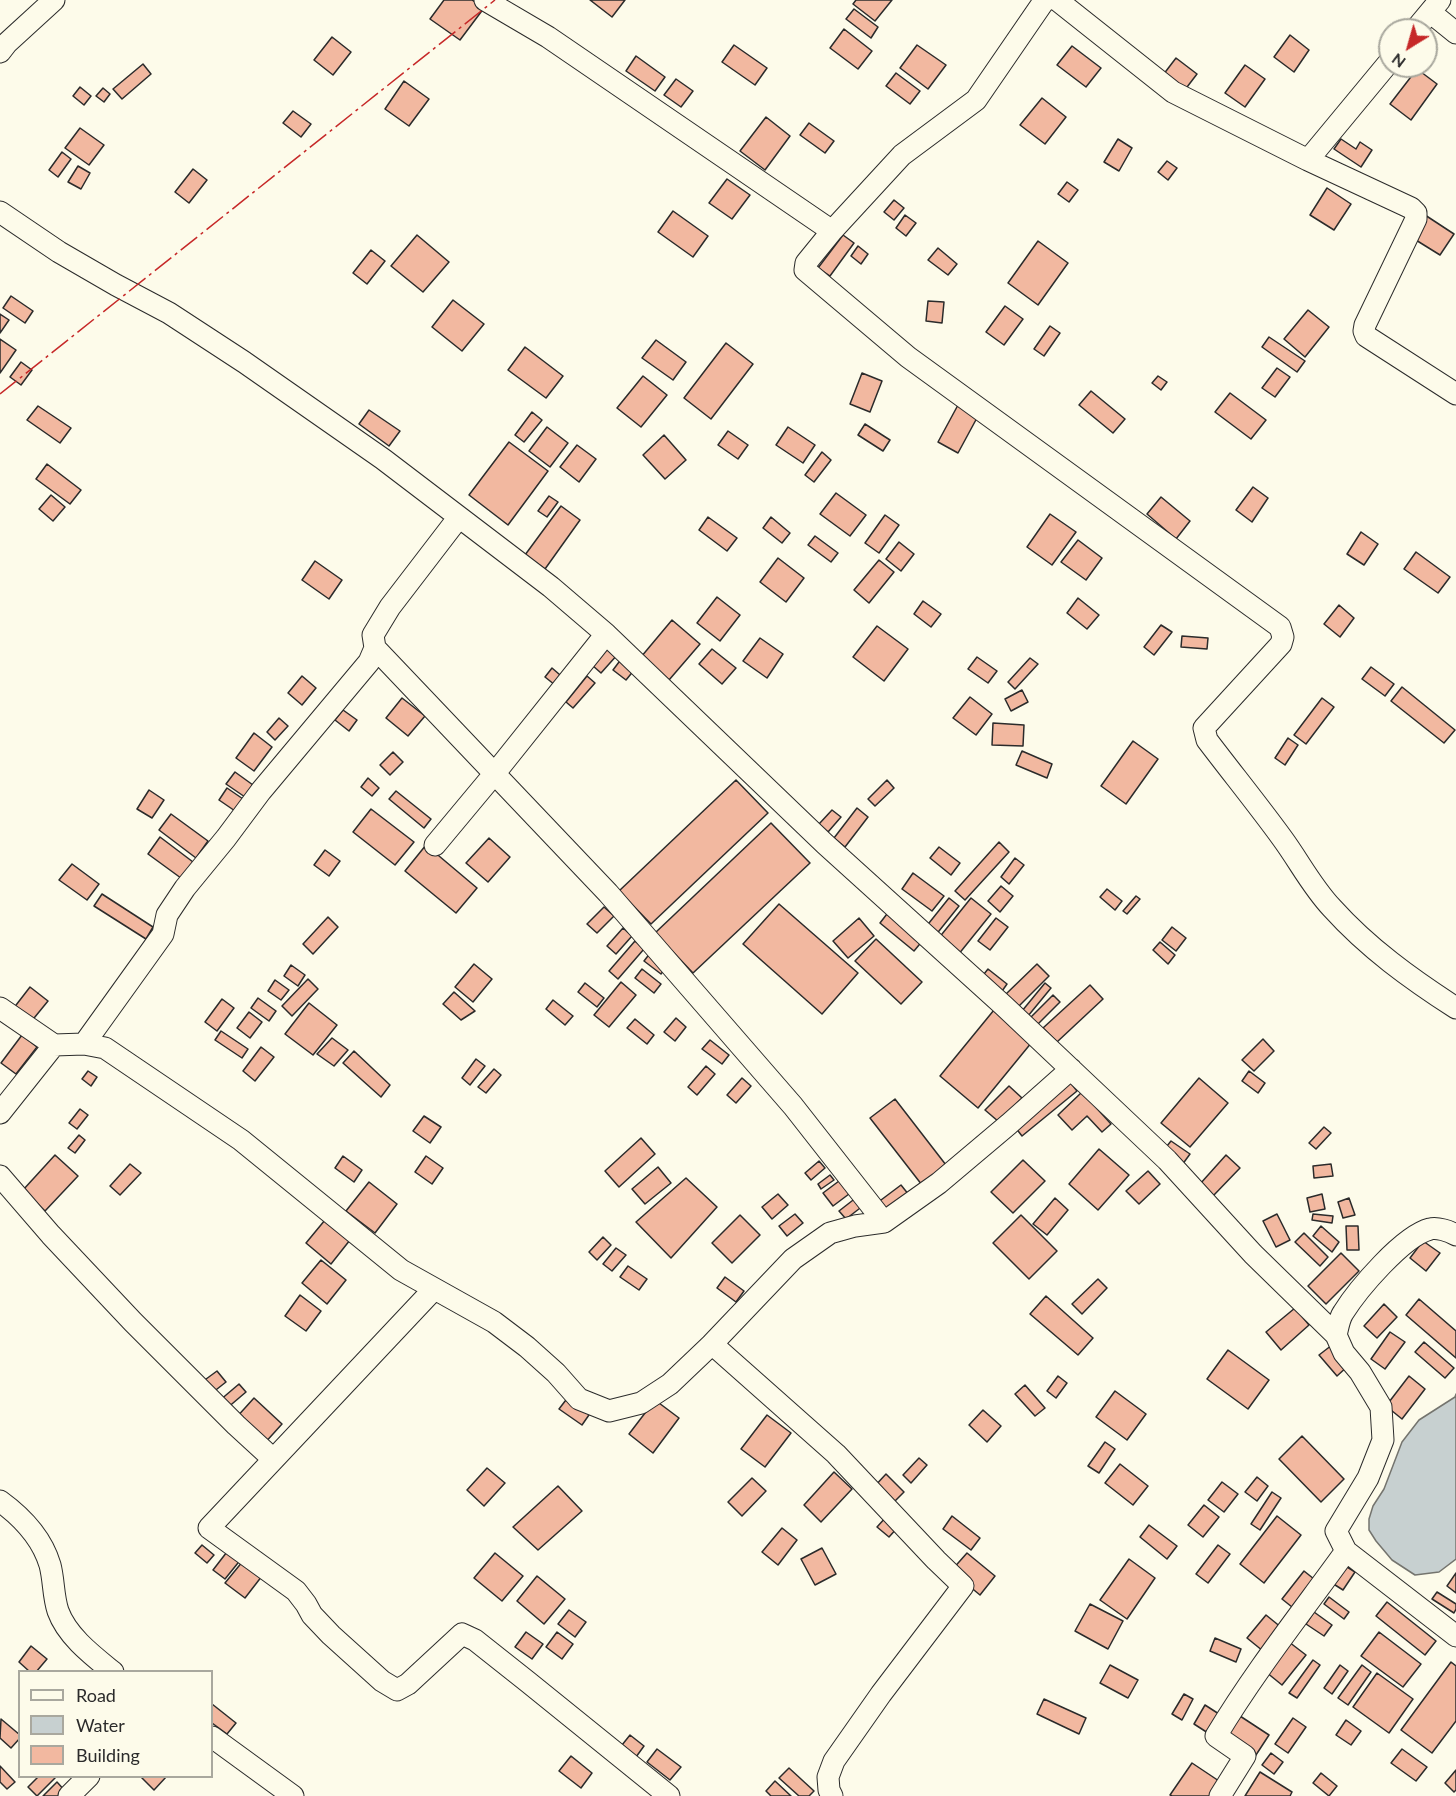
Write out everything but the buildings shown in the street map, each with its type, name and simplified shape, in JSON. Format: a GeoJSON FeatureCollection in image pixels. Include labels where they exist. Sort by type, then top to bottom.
{"type":"FeatureCollection","features":[{"type":"Feature","properties":{"kind":"street"},"geometry":{"type":"LineString","coordinates":[[0,52],[54,0]]}},
{"type":"Feature","properties":{"kind":"street"},"geometry":{"type":"LineString","coordinates":[[485,0],[548,37],[832,231]]}},
{"type":"Feature","properties":{"kind":"street"},"geometry":{"type":"LineString","coordinates":[[1047,0],[976,100],[902,155],[832,231],[806,263],[805,270],[908,357],[1280,627],[1283,637],[1281,644],[1204,728],[1207,740],[1283,839],[1308,879],[1330,907],[1362,939],[1396,967],[1456,1008]]}},
{"type":"Feature","properties":{"kind":"street"},"geometry":{"type":"LineString","coordinates":[[1057,0],[1173,93],[1411,208],[1416,213],[1416,219],[1364,331],[1366,336],[1456,394]]}},
{"type":"Feature","properties":{"kind":"street"},"geometry":{"type":"LineString","coordinates":[[1425,18],[1435,6],[1456,33]]}},
{"type":"Feature","properties":{"kind":"street"},"geometry":{"type":"LineString","coordinates":[[1308,160],[1378,75]]}},
{"type":"Feature","properties":{"kind":"street"},"geometry":{"type":"LineString","coordinates":[[0,212],[59,252],[169,313],[244,362],[383,459],[551,587],[606,634],[825,844],[1004,1006],[1167,1160],[1253,1254],[1336,1335],[1344,1353],[1360,1372],[1381,1407],[1383,1440],[1368,1478],[1336,1531],[1346,1551],[1456,1636]]}},
{"type":"Feature","properties":{"kind":"street"},"geometry":{"type":"LineString","coordinates":[[84,1044],[163,934],[167,915],[185,888],[369,662],[375,648],[373,635],[390,607],[459,517]]}},
{"type":"Feature","properties":{"kind":"street"},"geometry":{"type":"LineString","coordinates":[[435,845],[606,634]]}},
{"type":"Feature","properties":{"kind":"street"},"geometry":{"type":"LineString","coordinates":[[375,648],[608,893],[792,1106],[884,1222]]}},
{"type":"Feature","properties":{"kind":"street"},"geometry":{"type":"LineString","coordinates":[[0,1008],[54,1045],[84,1044],[105,1048],[241,1140],[402,1270],[494,1322],[556,1373],[579,1399],[609,1411],[641,1403],[670,1384],[712,1344],[793,1259],[830,1233],[855,1226],[884,1222],[939,1183],[1071,1069]]}},
{"type":"Feature","properties":{"kind":"street"},"geometry":{"type":"LineString","coordinates":[[0,1113],[54,1045]]}},
{"type":"Feature","properties":{"kind":"street"},"geometry":{"type":"LineString","coordinates":[[0,1176],[51,1235],[133,1322],[273,1459]]}},
{"type":"Feature","properties":{"kind":"street"},"geometry":{"type":"LineString","coordinates":[[1336,1335],[1342,1314],[1368,1280],[1414,1236],[1432,1228],[1449,1231],[1456,1235]]}},
{"type":"Feature","properties":{"kind":"street"},"geometry":{"type":"LineString","coordinates":[[434,1289],[209,1528],[296,1591],[312,1615],[331,1635],[382,1681],[397,1690],[408,1684],[462,1634],[475,1640],[669,1796]]}},
{"type":"Feature","properties":{"kind":"street"},"geometry":{"type":"LineString","coordinates":[[712,1344],[836,1454],[963,1586],[834,1761],[828,1777],[832,1796]]}},
{"type":"Feature","properties":{"kind":"street"},"geometry":{"type":"LineString","coordinates":[[0,1501],[36,1534],[50,1564],[58,1610],[67,1629],[85,1648],[112,1670]]}},
{"type":"Feature","properties":{"kind":"street"},"geometry":{"type":"LineString","coordinates":[[1220,1796],[1245,1756],[1216,1736],[1243,1693],[1346,1551]]}},
{"type":"Feature","properties":{"kind":"street"},"geometry":{"type":"LineString","coordinates":[[213,1738],[292,1796]]}},
{"type":"Feature","properties":{"kind":"street"},"geometry":{"type":"LineString","coordinates":[[69,1796],[87,1778]]}},
{"type":"Feature","properties":{"kind":"water"},"geometry":{"type":"Polygon","coordinates":[[[1456,1394],[1456,1559],[1439,1572],[1415,1575],[1392,1560],[1376,1541],[1369,1530],[1369,1519],[1373,1506],[1384,1489],[1402,1442],[1419,1420],[1455,1397],[1456,1394]]]}},
{"type":"Feature","properties":{"kind":"power"},"geometry":{"type":"LineString","coordinates":[[0,394],[495,0]]}}]}
